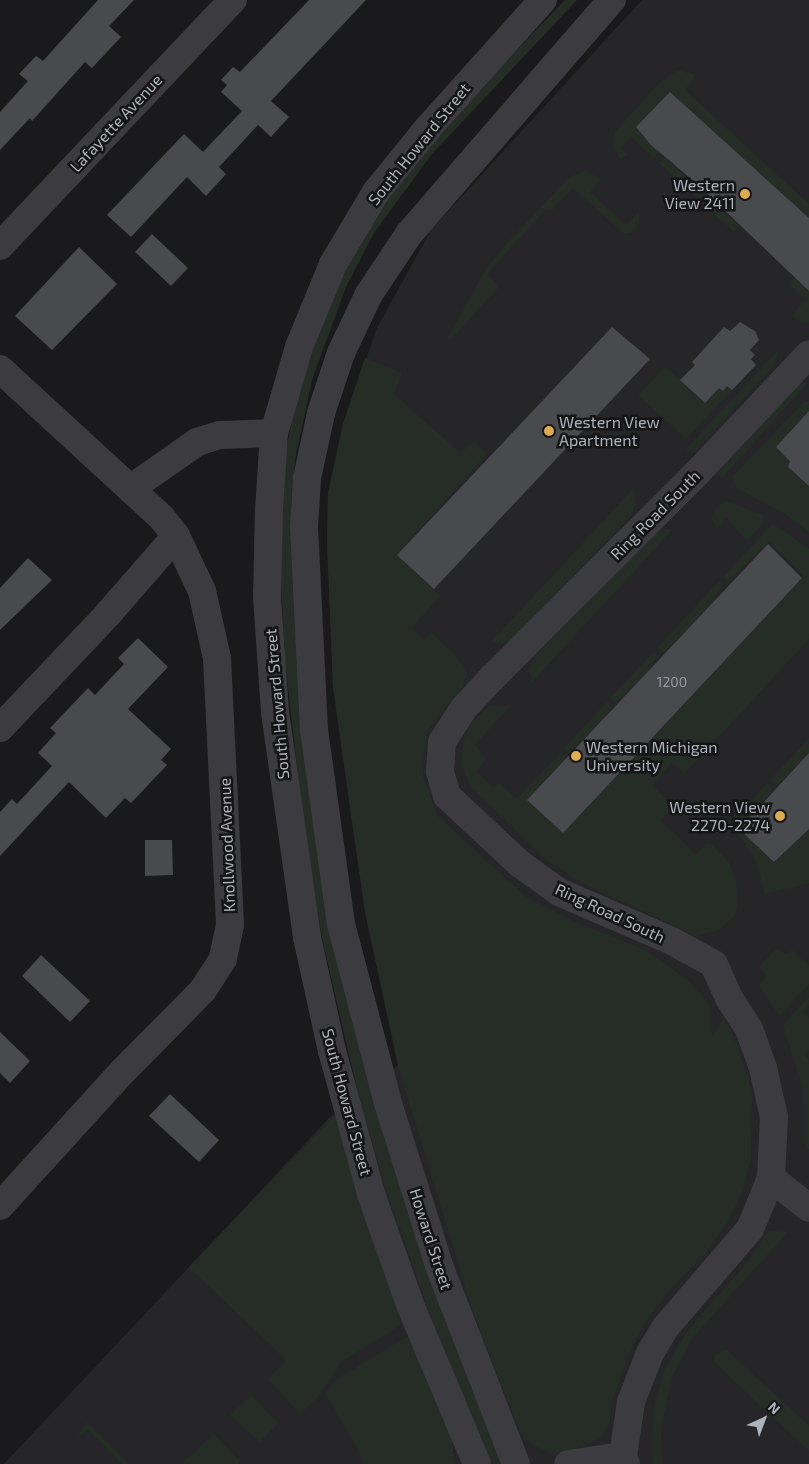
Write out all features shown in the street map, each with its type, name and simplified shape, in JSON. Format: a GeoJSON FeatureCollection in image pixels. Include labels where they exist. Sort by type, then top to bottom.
{"type":"FeatureCollection","features":[{"type":"Feature","properties":{"kind":"street","name":"Lafayette Avenue"},"geometry":{"type":"LineString","coordinates":[[0,246],[233,0]]}},
{"type":"Feature","properties":{"kind":"street","name":"South Howard Street"},"geometry":{"type":"LineString","coordinates":[[477,1464],[411,1307],[372,1196],[332,1051],[307,938],[276,712],[268,606],[269,510],[274,433],[299,347],[334,264],[376,192],[428,128],[543,0]]}},
{"type":"Feature","properties":{"kind":"street","name":"Howard Street"},"geometry":{"type":"LineString","coordinates":[[516,1464],[438,1265],[388,1103],[342,924],[314,730],[304,527],[307,478],[321,413],[341,354],[370,294],[393,257],[448,188],[612,0]]}},
{"type":"Feature","properties":{"kind":"street","name":"Ring Road South"},"geometry":{"type":"LineString","coordinates":[[625,1460],[632,1402],[650,1353],[665,1328],[750,1229],[771,1178],[774,1117],[763,1068],[749,1029],[729,998],[714,964],[672,941],[559,892],[520,864],[448,796],[440,757],[446,734],[464,708],[697,472],[809,354]]}},
{"type":"Feature","properties":{"kind":"street","name":"Knollwood Avenue"},"geometry":{"type":"LineString","coordinates":[[0,369],[162,518],[176,536],[202,591],[218,658],[230,924],[227,948],[203,990],[122,1072],[0,1206]]}},
{"type":"Feature","properties":{"kind":"street"},"geometry":{"type":"LineString","coordinates":[[130,489],[197,442],[220,435],[274,433]]}},
{"type":"Feature","properties":{"kind":"street"},"geometry":{"type":"LineString","coordinates":[[0,728],[108,614],[176,536]]}},
{"type":"Feature","properties":{"kind":"street"},"geometry":{"type":"LineString","coordinates":[[771,1178],[809,1208]]}},
{"type":"Feature","properties":{"kind":"street"},"geometry":{"type":"LineString","coordinates":[[449,1400],[461,1446],[462,1464]]}},
{"type":"Feature","properties":{"kind":"street"},"geometry":{"type":"LineString","coordinates":[[568,1464],[625,1460]]}},
{"type":"Feature","properties":{"kind":"shaded area"},"geometry":{"type":"Polygon","coordinates":[[[565,0],[577,0],[431,155],[374,233],[346,287],[312,380],[295,459],[291,504],[300,674],[374,1100],[420,1247],[507,1464],[492,1464],[441,1346],[385,1186],[356,1085],[322,938],[304,830],[285,660],[279,541],[283,466],[298,388],[347,262],[396,185],[476,93],[565,0]]]}},
{"type":"Feature","properties":{"kind":"shaded area","name":"Western Michigan University"},"geometry":{"type":"Polygon","coordinates":[[[642,0],[809,0],[809,1464],[4,1464],[329,1118],[398,1065],[365,912],[333,687],[327,541],[328,493],[343,424],[377,328],[431,230],[642,0]]]}},
{"type":"Feature","properties":{"kind":"shaded area"},"geometry":{"type":"Polygon","coordinates":[[[678,70],[696,75],[685,90],[809,204],[809,218],[670,92],[636,127],[659,152],[654,158],[631,137],[620,148],[627,155],[620,159],[613,146],[615,132],[660,82],[678,70]]]}},
{"type":"Feature","properties":{"kind":"shaded area"},"geometry":{"type":"Polygon","coordinates":[[[664,157],[739,226],[734,232],[659,163],[664,157]]]}},
{"type":"Feature","properties":{"kind":"shaded area"},"geometry":{"type":"Polygon","coordinates":[[[586,171],[601,179],[590,192],[626,225],[639,212],[639,223],[629,233],[623,233],[573,188],[552,210],[545,210],[487,274],[499,287],[451,339],[447,339],[485,271],[504,246],[570,177],[586,171]]]}},
{"type":"Feature","properties":{"kind":"shaded area"},"geometry":{"type":"Polygon","coordinates":[[[795,277],[805,288],[809,287],[809,322],[801,322],[792,316],[806,299],[789,284],[795,277]]]}},
{"type":"Feature","properties":{"kind":"shaded area"},"geometry":{"type":"Polygon","coordinates":[[[779,349],[774,366],[692,454],[686,449],[779,349]]]}},
{"type":"Feature","properties":{"kind":"shaded area"},"geometry":{"type":"Polygon","coordinates":[[[365,358],[402,373],[394,394],[460,453],[474,441],[487,454],[397,554],[440,596],[411,628],[424,640],[431,632],[456,656],[467,672],[462,688],[428,730],[424,751],[423,777],[438,816],[525,896],[580,924],[646,950],[692,984],[710,1006],[712,1037],[724,1018],[737,1045],[752,1091],[751,1158],[742,1192],[729,1219],[705,1254],[667,1293],[645,1323],[630,1351],[612,1402],[610,1421],[601,1438],[584,1446],[553,1454],[533,1445],[521,1434],[474,1315],[398,1065],[365,912],[333,687],[327,541],[328,493],[343,424],[365,358]]]}},
{"type":"Feature","properties":{"kind":"shaded area"},"geometry":{"type":"Polygon","coordinates":[[[665,367],[687,386],[694,398],[698,396],[705,402],[719,388],[723,390],[727,386],[732,390],[686,439],[638,395],[665,367]]]}},
{"type":"Feature","properties":{"kind":"shaded area"},"geometry":{"type":"Polygon","coordinates":[[[809,381],[722,478],[714,474],[795,387],[809,381]]]}},
{"type":"Feature","properties":{"kind":"shaded area"},"geometry":{"type":"Polygon","coordinates":[[[805,401],[809,401],[809,418],[805,415],[776,447],[790,461],[788,467],[809,486],[809,532],[785,514],[737,488],[732,477],[805,401]]]}},
{"type":"Feature","properties":{"kind":"shaded area"},"geometry":{"type":"Polygon","coordinates":[[[633,489],[636,499],[632,515],[511,639],[504,643],[491,642],[633,489]]]}},
{"type":"Feature","properties":{"kind":"shaded area"},"geometry":{"type":"Polygon","coordinates":[[[726,501],[763,515],[764,522],[747,541],[726,518],[718,528],[711,520],[717,507],[726,501]]]}},
{"type":"Feature","properties":{"kind":"shaded area"},"geometry":{"type":"Polygon","coordinates":[[[773,524],[809,549],[809,639],[685,773],[672,763],[652,785],[673,805],[661,821],[696,854],[707,843],[711,844],[729,862],[736,881],[738,905],[733,917],[719,930],[696,936],[580,882],[547,861],[471,787],[461,764],[463,742],[469,726],[490,705],[510,706],[475,745],[486,758],[476,772],[494,788],[499,783],[517,799],[561,753],[567,758],[527,800],[563,833],[804,576],[769,542],[729,580],[723,577],[773,524]]]}},
{"type":"Feature","properties":{"kind":"shaded area"},"geometry":{"type":"Polygon","coordinates":[[[673,529],[532,682],[529,670],[535,656],[658,530],[673,529]]]}},
{"type":"Feature","properties":{"kind":"shaded area"},"geometry":{"type":"Polygon","coordinates":[[[719,581],[724,585],[714,597],[716,599],[675,643],[663,652],[657,648],[719,581]]]}},
{"type":"Feature","properties":{"kind":"shaded area"},"geometry":{"type":"Polygon","coordinates":[[[654,652],[659,656],[648,668],[650,670],[616,703],[610,698],[654,652]]]}},
{"type":"Feature","properties":{"kind":"shaded area"},"geometry":{"type":"Polygon","coordinates":[[[607,702],[612,707],[602,721],[569,753],[564,748],[607,702]]]}},
{"type":"Feature","properties":{"kind":"shaded area"},"geometry":{"type":"Polygon","coordinates":[[[809,738],[809,753],[777,785],[774,784],[770,780],[809,738]]]}},
{"type":"Feature","properties":{"kind":"shaded area"},"geometry":{"type":"Polygon","coordinates":[[[767,783],[772,790],[739,829],[774,862],[809,829],[809,883],[765,894],[757,864],[745,843],[730,827],[767,783]]]}},
{"type":"Feature","properties":{"kind":"shaded area"},"geometry":{"type":"Polygon","coordinates":[[[776,949],[786,954],[792,950],[809,966],[809,984],[779,1016],[759,986],[766,976],[759,966],[776,949]]]}},
{"type":"Feature","properties":{"kind":"shaded area"},"geometry":{"type":"Polygon","coordinates":[[[809,997],[809,1005],[802,1012],[809,1018],[809,1050],[804,1055],[809,1060],[809,1150],[804,1143],[803,1089],[783,1025],[809,997]]]}},
{"type":"Feature","properties":{"kind":"shaded area"},"geometry":{"type":"Polygon","coordinates":[[[340,1110],[407,1321],[341,1362],[319,1396],[300,1414],[268,1379],[286,1360],[189,1267],[340,1110]]]}},
{"type":"Feature","properties":{"kind":"shaded area"},"geometry":{"type":"Polygon","coordinates":[[[769,1231],[788,1232],[693,1337],[672,1376],[661,1429],[662,1464],[653,1464],[651,1440],[655,1404],[665,1369],[688,1330],[743,1267],[769,1231]]]}},
{"type":"Feature","properties":{"kind":"shaded area"},"geometry":{"type":"Polygon","coordinates":[[[413,1333],[449,1425],[455,1464],[363,1464],[356,1445],[325,1393],[339,1378],[413,1333]]]}},
{"type":"Feature","properties":{"kind":"shaded area"},"geometry":{"type":"Polygon","coordinates":[[[726,1349],[809,1426],[809,1451],[714,1362],[714,1356],[726,1349]]]}},
{"type":"Feature","properties":{"kind":"shaded area"},"geometry":{"type":"Polygon","coordinates":[[[251,1395],[278,1423],[259,1442],[230,1415],[251,1395]]]}},
{"type":"Feature","properties":{"kind":"shaded area"},"geometry":{"type":"Polygon","coordinates":[[[87,1422],[129,1464],[122,1464],[88,1429],[76,1439],[87,1422]]]}},
{"type":"Feature","properties":{"kind":"shaded area"},"geometry":{"type":"Polygon","coordinates":[[[214,1434],[240,1461],[238,1464],[185,1464],[183,1462],[214,1434]]]}},
{"type":"Feature","properties":{"kind":"building"},"geometry":{"type":"Polygon","coordinates":[[[98,0],[134,0],[109,26],[121,37],[92,68],[85,62],[32,121],[30,118],[0,150],[0,112],[28,81],[19,74],[36,56],[43,61],[98,0]]]}},
{"type":"Feature","properties":{"kind":"building"},"geometry":{"type":"Polygon","coordinates":[[[309,0],[366,0],[271,101],[289,117],[271,137],[258,125],[219,167],[226,174],[206,196],[187,177],[131,237],[107,215],[184,134],[203,152],[242,111],[221,92],[227,85],[221,80],[233,67],[240,72],[309,0]]]}},
{"type":"Feature","properties":{"kind":"building","name":"Western View 2411"},"geometry":{"type":"Polygon","coordinates":[[[670,92],[809,218],[809,291],[696,183],[651,145],[636,127],[670,92]]]}},
{"type":"Feature","properties":{"kind":"building"},"geometry":{"type":"Polygon","coordinates":[[[152,234],[188,268],[171,286],[135,252],[152,234]]]}},
{"type":"Feature","properties":{"kind":"building"},"geometry":{"type":"Polygon","coordinates":[[[79,247],[117,284],[52,350],[15,316],[79,247]]]}},
{"type":"Feature","properties":{"kind":"building","name":"Western View Apartment"},"geometry":{"type":"Polygon","coordinates":[[[740,322],[755,331],[759,340],[750,350],[755,355],[751,359],[756,365],[732,390],[727,386],[723,391],[719,388],[705,403],[680,380],[695,365],[692,362],[724,327],[730,331],[740,322]]]}},
{"type":"Feature","properties":{"kind":"building","name":"Western View Apartment"},"geometry":{"type":"Polygon","coordinates":[[[612,327],[650,359],[434,589],[397,555],[612,327]]]}},
{"type":"Feature","properties":{"kind":"building"},"geometry":{"type":"Polygon","coordinates":[[[809,411],[809,486],[788,467],[790,461],[776,447],[809,411]]]}},
{"type":"Feature","properties":{"kind":"building"},"geometry":{"type":"Polygon","coordinates":[[[768,544],[802,578],[563,833],[527,800],[768,544]]]}},
{"type":"Feature","properties":{"kind":"building"},"geometry":{"type":"Polygon","coordinates":[[[28,558],[52,580],[0,630],[0,588],[28,558]]]}},
{"type":"Feature","properties":{"kind":"building"},"geometry":{"type":"Polygon","coordinates":[[[138,638],[168,667],[128,709],[171,749],[161,760],[167,765],[131,803],[125,798],[106,818],[69,782],[0,856],[0,812],[12,799],[17,804],[52,766],[38,753],[56,733],[50,728],[88,688],[95,695],[124,664],[118,658],[138,638]]]}},
{"type":"Feature","properties":{"kind":"building","name":"Western View 2270-2274"},"geometry":{"type":"Polygon","coordinates":[[[809,753],[809,829],[774,862],[739,829],[809,753]]]}},
{"type":"Feature","properties":{"kind":"building"},"geometry":{"type":"Polygon","coordinates":[[[145,840],[172,840],[173,875],[145,876],[145,840]]]}},
{"type":"Feature","properties":{"kind":"building"},"geometry":{"type":"Polygon","coordinates":[[[41,955],[90,1001],[70,1022],[22,976],[41,955]]]}},
{"type":"Feature","properties":{"kind":"building"},"geometry":{"type":"Polygon","coordinates":[[[0,1032],[30,1061],[10,1083],[0,1073],[0,1032]]]}},
{"type":"Feature","properties":{"kind":"building"},"geometry":{"type":"Polygon","coordinates":[[[170,1094],[219,1140],[199,1162],[149,1116],[170,1094]]]}},
{"type":"Feature","properties":{"kind":"place","name":"Western View 2411"},"geometry":{"type":"Point","coordinates":[745,194]}},
{"type":"Feature","properties":{"kind":"place","name":"Western View Apartment"},"geometry":{"type":"Point","coordinates":[549,431]}},
{"type":"Feature","properties":{"kind":"place","name":"Western Michigan University"},"geometry":{"type":"Point","coordinates":[576,756]}},
{"type":"Feature","properties":{"kind":"place","name":"Western View 2270-2274"},"geometry":{"type":"Point","coordinates":[780,816]}}]}
